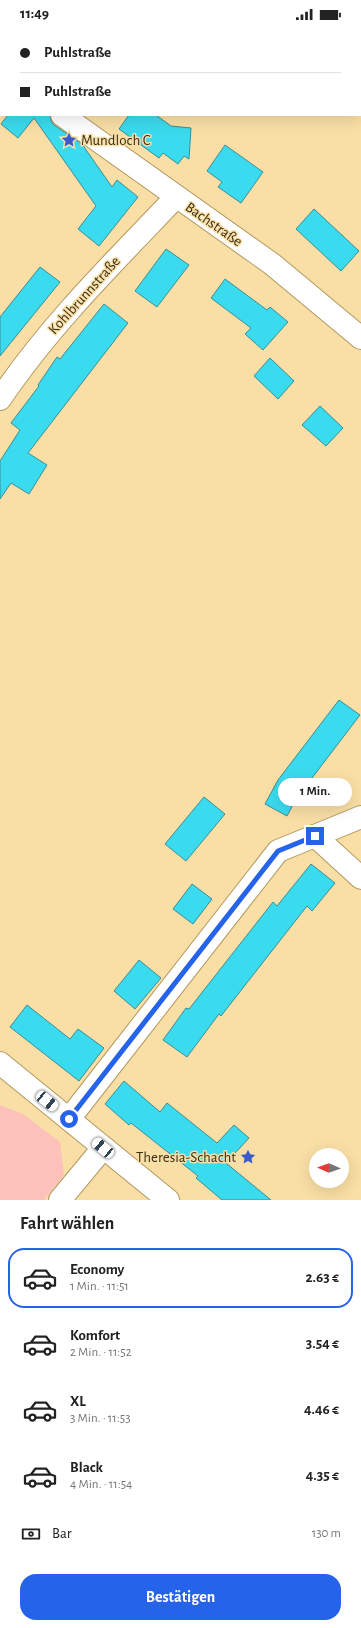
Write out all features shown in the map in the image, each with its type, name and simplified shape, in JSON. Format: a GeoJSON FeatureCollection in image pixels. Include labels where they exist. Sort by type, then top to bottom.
{"type":"FeatureCollection","features":[{"type":"Feature","properties":{"kind":"street","name":"Bachstraße"},"geometry":{"type":"LineString","coordinates":[[63,116],[272,264],[361,338]]}},
{"type":"Feature","properties":{"kind":"street","name":"Kohlbrunnstraße"},"geometry":{"type":"LineString","coordinates":[[0,399],[22,367],[56,325],[176,197]]}},
{"type":"Feature","properties":{"kind":"street"},"geometry":{"type":"LineString","coordinates":[[69,1119],[278,851],[361,817]]}},
{"type":"Feature","properties":{"kind":"street"},"geometry":{"type":"LineString","coordinates":[[315,836],[361,878]]}},
{"type":"Feature","properties":{"kind":"street"},"geometry":{"type":"LineString","coordinates":[[0,1063],[168,1200]]}},
{"type":"Feature","properties":{"kind":"street"},"geometry":{"type":"LineString","coordinates":[[60,1200],[103,1148]]}},
{"type":"Feature","properties":{"kind":"shaded area"},"geometry":{"type":"Polygon","coordinates":[[[0,1105],[23,1114],[60,1142],[64,1175],[44,1200],[0,1200],[0,1105]]]}},
{"type":"Feature","properties":{"kind":"building"},"geometry":{"type":"Polygon","coordinates":[[[7,116],[50,116],[54,125],[82,144],[112,187],[117,180],[138,197],[99,246],[78,229],[96,206],[34,118],[18,138],[1,124],[7,116]]]}},
{"type":"Feature","properties":{"kind":"building"},"geometry":{"type":"Polygon","coordinates":[[[128,116],[157,116],[171,126],[191,128],[189,159],[184,156],[178,164],[163,153],[159,158],[119,129],[128,116]]]}},
{"type":"Feature","properties":{"kind":"building"},"geometry":{"type":"Polygon","coordinates":[[[225,145],[263,172],[241,203],[218,187],[222,182],[207,171],[225,145]]]}},
{"type":"Feature","properties":{"kind":"building"},"geometry":{"type":"Polygon","coordinates":[[[314,209],[359,251],[341,271],[296,229],[314,209]]]}},
{"type":"Feature","properties":{"kind":"building"},"geometry":{"type":"Polygon","coordinates":[[[166,249],[189,265],[157,307],[135,291],[166,249]]]}},
{"type":"Feature","properties":{"kind":"building"},"geometry":{"type":"Polygon","coordinates":[[[40,267],[60,282],[0,356],[0,317],[40,267]]]}},
{"type":"Feature","properties":{"kind":"building"},"geometry":{"type":"Polygon","coordinates":[[[225,279],[267,310],[270,307],[288,322],[263,350],[245,334],[251,328],[211,298],[225,279]]]}},
{"type":"Feature","properties":{"kind":"building"},"geometry":{"type":"Polygon","coordinates":[[[104,304],[128,323],[28,453],[47,465],[29,494],[11,483],[0,499],[0,461],[20,430],[11,423],[39,386],[38,385],[57,357],[60,359],[104,304]]]}},
{"type":"Feature","properties":{"kind":"building"},"geometry":{"type":"Polygon","coordinates":[[[270,358],[294,381],[278,399],[254,376],[270,358]]]}},
{"type":"Feature","properties":{"kind":"building"},"geometry":{"type":"Polygon","coordinates":[[[320,406],[343,428],[326,446],[302,425],[320,406]]]}},
{"type":"Feature","properties":{"kind":"building"},"geometry":{"type":"Polygon","coordinates":[[[339,700],[360,715],[296,799],[287,816],[265,804],[278,780],[339,700]]]}},
{"type":"Feature","properties":{"kind":"building"},"geometry":{"type":"Polygon","coordinates":[[[204,797],[225,814],[186,861],[165,844],[204,797]]]}},
{"type":"Feature","properties":{"kind":"building"},"geometry":{"type":"Polygon","coordinates":[[[311,864],[335,883],[312,911],[307,906],[221,1016],[219,1014],[187,1057],[163,1040],[186,1008],[189,1009],[273,902],[277,906],[311,864]]]}},
{"type":"Feature","properties":{"kind":"building"},"geometry":{"type":"Polygon","coordinates":[[[192,884],[212,899],[193,924],[173,909],[192,884]]]}},
{"type":"Feature","properties":{"kind":"building"},"geometry":{"type":"Polygon","coordinates":[[[139,960],[161,978],[135,1009],[114,991],[139,960]]]}},
{"type":"Feature","properties":{"kind":"building"},"geometry":{"type":"Polygon","coordinates":[[[27,1005],[70,1039],[78,1029],[104,1048],[79,1081],[10,1027],[27,1005]]]}},
{"type":"Feature","properties":{"kind":"building"},"geometry":{"type":"Polygon","coordinates":[[[124,1081],[160,1112],[167,1103],[217,1143],[234,1125],[249,1138],[226,1163],[271,1200],[222,1200],[196,1178],[198,1176],[131,1123],[129,1125],[105,1104],[124,1081]]]}},
{"type":"Feature","properties":{"kind":"place","name":"Mundloch C"},"geometry":{"type":"Point","coordinates":[69,140]}},
{"type":"Feature","properties":{"kind":"place","name":"Theresia-Schacht"},"geometry":{"type":"Point","coordinates":[248,1157]}},
{"type":"Feature","properties":{"kind":"route"},"geometry":{"type":"LineString","coordinates":[[69,1119],[278,851],[315,836]]}}]}
